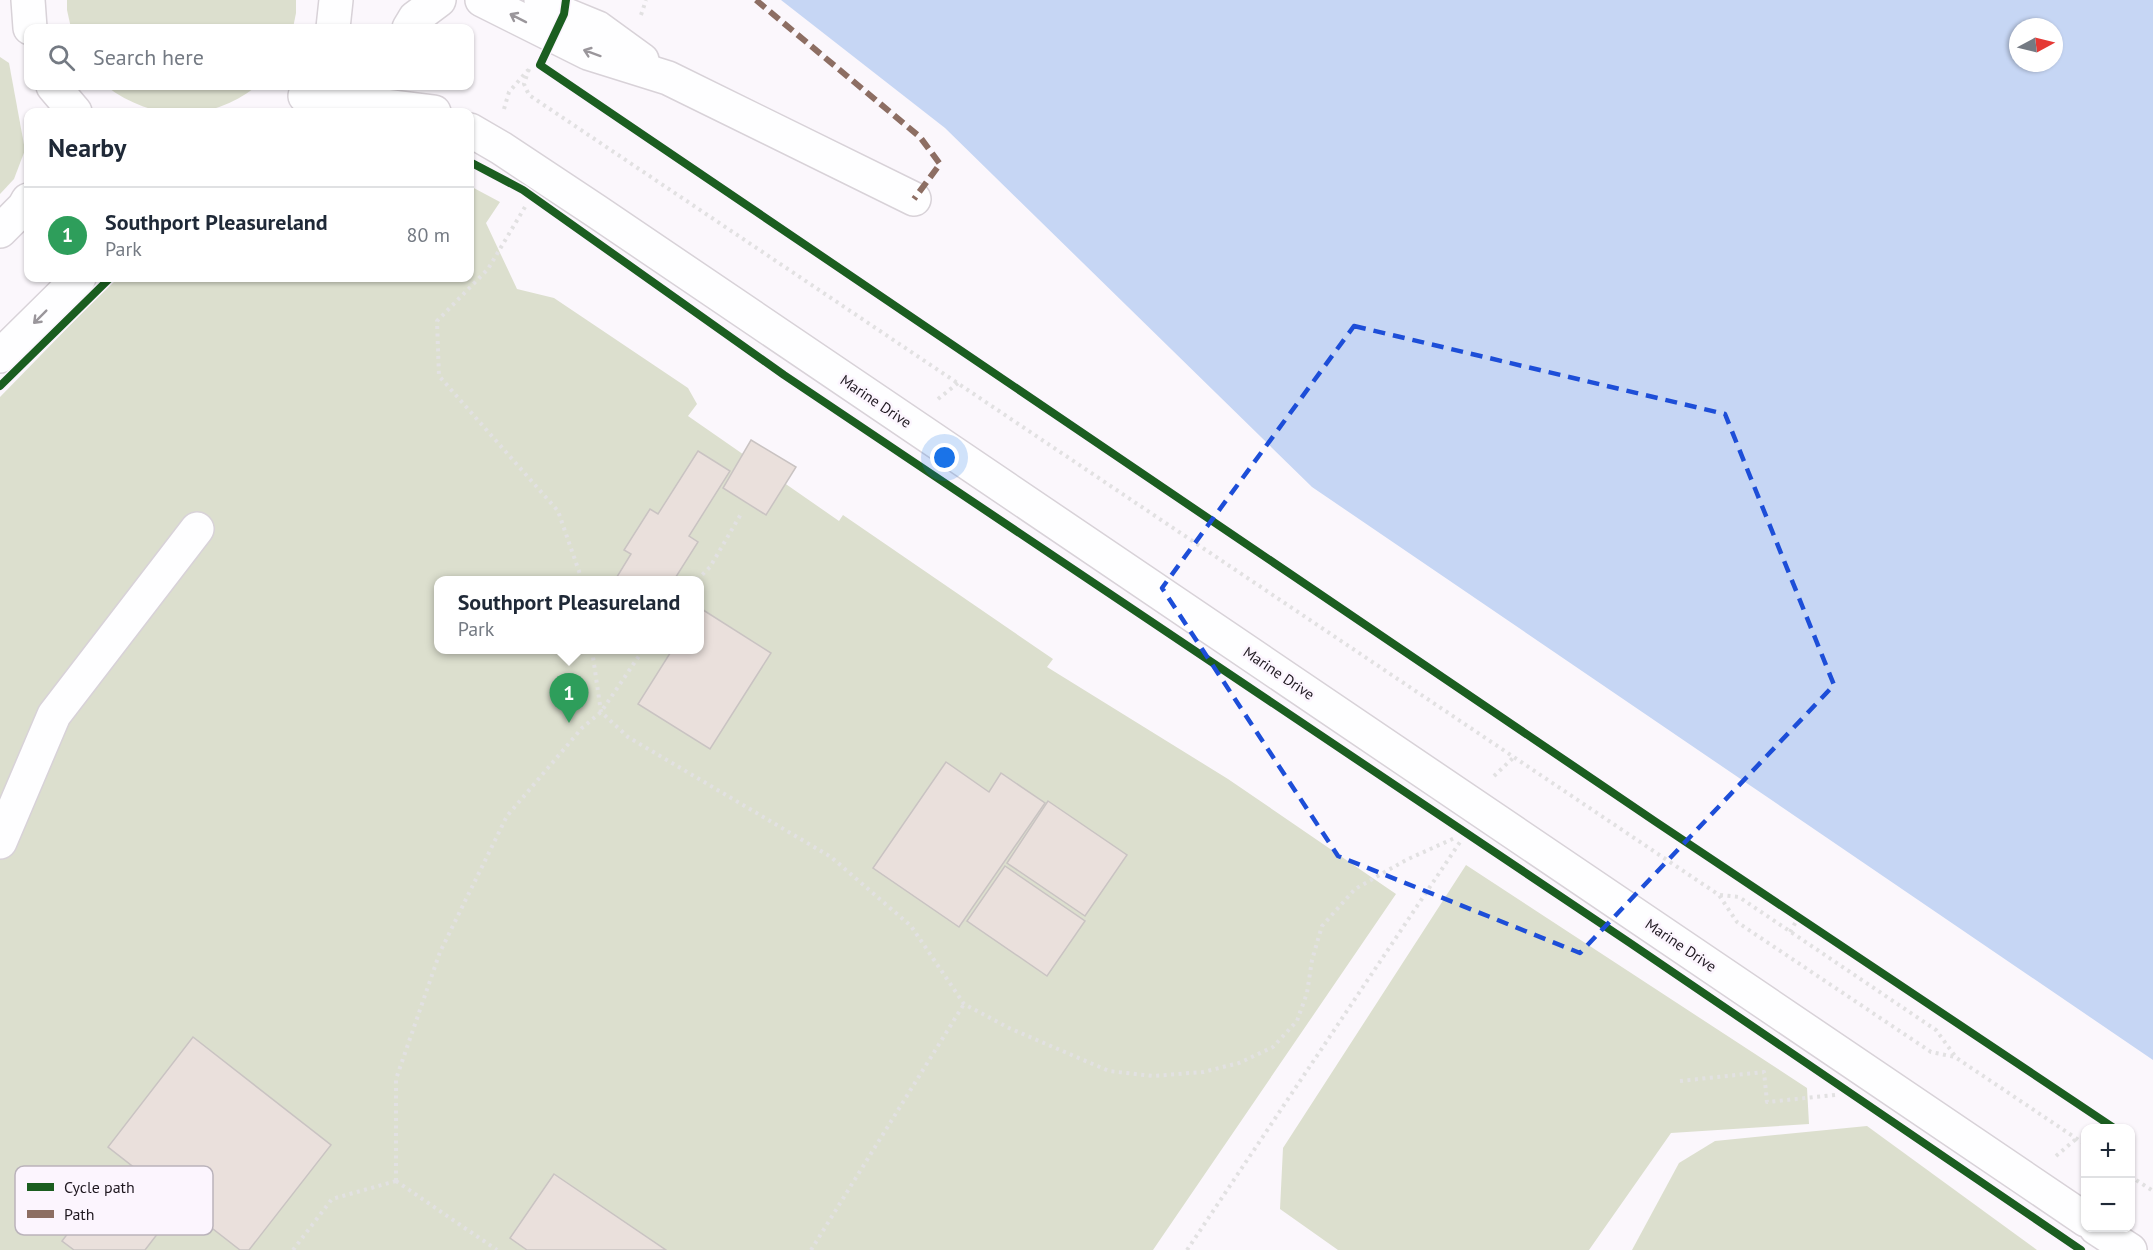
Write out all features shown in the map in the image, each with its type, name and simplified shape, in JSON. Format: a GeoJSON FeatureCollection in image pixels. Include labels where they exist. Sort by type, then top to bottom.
{"type":"FeatureCollection","features":[{"type":"Feature","properties":{"kind":"street"},"geometry":{"type":"LineString","coordinates":[[411,24],[415,18],[439,0]]}},
{"type":"Feature","properties":{"kind":"street"},"geometry":{"type":"LineString","coordinates":[[482,0],[588,52],[668,78],[914,199]]}},
{"type":"Feature","properties":{"kind":"street"},"geometry":{"type":"LineString","coordinates":[[541,0],[564,14],[598,28],[668,78]]}},
{"type":"Feature","properties":{"kind":"street"},"geometry":{"type":"LineString","coordinates":[[50,108],[51,90]]}},
{"type":"Feature","properties":{"kind":"street"},"geometry":{"type":"LineString","coordinates":[[55,90],[71,108]]}},
{"type":"Feature","properties":{"kind":"street"},"geometry":{"type":"LineString","coordinates":[[416,90],[437,108]]}},
{"type":"Feature","properties":{"kind":"street"},"geometry":{"type":"LineString","coordinates":[[301,98],[396,108]]}},
{"type":"Feature","properties":{"kind":"street","name":"Marine Drive"},"geometry":{"type":"LineString","coordinates":[[474,132],[626,231],[2081,1217]]}},
{"type":"Feature","properties":{"kind":"street"},"geometry":{"type":"LineString","coordinates":[[0,231],[24,207]]}},
{"type":"Feature","properties":{"kind":"street"},"geometry":{"type":"LineString","coordinates":[[0,356],[75,282]]}},
{"type":"Feature","properties":{"kind":"street"},"geometry":{"type":"LineString","coordinates":[[0,842],[54,715],[197,529]]}},
{"type":"Feature","properties":{"kind":"street"},"geometry":{"type":"LineString","coordinates":[[2103,1232],[2130,1250]]}},
{"type":"Feature","properties":{"kind":"path"},"geometry":{"type":"LineString","coordinates":[[503,109],[509,92],[529,69],[540,65],[554,36]]}},
{"type":"Feature","properties":{"kind":"path"},"geometry":{"type":"LineString","coordinates":[[529,69],[524,84],[529,95],[1719,895],[1737,922],[1931,1052],[1955,1057]]}},
{"type":"Feature","properties":{"kind":"path"},"geometry":{"type":"LineString","coordinates":[[526,205],[488,269],[437,321],[439,376],[558,511],[581,576]]}},
{"type":"Feature","properties":{"kind":"path"},"geometry":{"type":"LineString","coordinates":[[937,399],[958,383]]}},
{"type":"Feature","properties":{"kind":"path"},"geometry":{"type":"LineString","coordinates":[[701,576],[710,567],[741,514]]}},
{"type":"Feature","properties":{"kind":"path"},"geometry":{"type":"LineString","coordinates":[[593,654],[601,712],[628,737],[831,856],[911,926],[963,1004],[1009,1028],[1108,1071],[1153,1076],[1203,1072],[1239,1063],[1273,1047],[1297,1021],[1307,993],[1312,960],[1322,926],[1354,889],[1466,833]]}},
{"type":"Feature","properties":{"kind":"path"},"geometry":{"type":"LineString","coordinates":[[396,1181],[396,1079],[440,952],[507,816],[582,728],[601,712],[640,654]]}},
{"type":"Feature","properties":{"kind":"path"},"geometry":{"type":"LineString","coordinates":[[1493,777],[1514,758]]}},
{"type":"Feature","properties":{"kind":"path"},"geometry":{"type":"LineString","coordinates":[[1456,826],[1475,839]]}},
{"type":"Feature","properties":{"kind":"path"},"geometry":{"type":"LineString","coordinates":[[1187,1250],[1466,833]]}},
{"type":"Feature","properties":{"kind":"path"},"geometry":{"type":"LineString","coordinates":[[1719,895],[1738,897],[1936,1030],[1955,1057],[2081,1142]]}},
{"type":"Feature","properties":{"kind":"path"},"geometry":{"type":"LineString","coordinates":[[1789,911],[1808,924]]}},
{"type":"Feature","properties":{"kind":"path"},"geometry":{"type":"LineString","coordinates":[[1790,932],[1798,918]]}},
{"type":"Feature","properties":{"kind":"path"},"geometry":{"type":"LineString","coordinates":[[811,1250],[963,1004]]}},
{"type":"Feature","properties":{"kind":"path"},"geometry":{"type":"LineString","coordinates":[[1680,1081],[1764,1072],[1767,1102],[1840,1094]]}},
{"type":"Feature","properties":{"kind":"path"},"geometry":{"type":"LineString","coordinates":[[2056,1156],[2076,1139]]}},
{"type":"Feature","properties":{"kind":"path"},"geometry":{"type":"LineString","coordinates":[[2133,1178],[2153,1191]]}},
{"type":"Feature","properties":{"kind":"path"},"geometry":{"type":"LineString","coordinates":[[293,1250],[332,1198],[396,1181],[497,1250]]}},
{"type":"Feature","properties":{"kind":"highlighted area"},"geometry":{"type":"Polygon","coordinates":[[[1354,326],[1725,414],[1834,685],[1580,953],[1338,856],[1162,588],[1354,326]]]}},
{"type":"Feature","properties":{"kind":"green space"},"geometry":{"type":"Polygon","coordinates":[[[67,0],[296,0],[294,24],[70,24],[67,0]]]}},
{"type":"Feature","properties":{"kind":"green space"},"geometry":{"type":"Polygon","coordinates":[[[0,57],[9,63],[24,153],[14,179],[0,194],[0,57]]]}},
{"type":"Feature","properties":{"kind":"green space"},"geometry":{"type":"Polygon","coordinates":[[[112,90],[251,90],[216,108],[149,108],[124,98],[112,90]]]}},
{"type":"Feature","properties":{"kind":"green space"},"geometry":{"type":"Polygon","coordinates":[[[474,188],[500,202],[486,223],[517,289],[554,298],[688,388],[697,404],[688,416],[839,521],[843,515],[1053,659],[1047,667],[1228,779],[1396,894],[1153,1250],[0,1250],[0,397],[112,282],[474,282],[474,188]]]}},
{"type":"Feature","properties":{"kind":"green space"},"geometry":{"type":"Polygon","coordinates":[[[1466,865],[1807,1088],[1809,1124],[1671,1133],[1589,1250],[1338,1250],[1280,1209],[1283,1148],[1466,865]]]}},
{"type":"Feature","properties":{"kind":"green space"},"geometry":{"type":"Polygon","coordinates":[[[1867,1126],[2037,1250],[1632,1250],[1679,1163],[1715,1141],[1867,1126]]]}},
{"type":"Feature","properties":{"kind":"water"},"geometry":{"type":"Polygon","coordinates":[[[781,0],[2153,0],[2153,1060],[1312,487],[945,128],[781,0]]]}},
{"type":"Feature","properties":{"kind":"building"},"geometry":{"type":"Polygon","coordinates":[[[751,440],[796,467],[766,515],[723,488],[751,440]]]}},
{"type":"Feature","properties":{"kind":"building"},"geometry":{"type":"Polygon","coordinates":[[[698,451],[730,471],[689,536],[698,542],[677,576],[617,576],[631,554],[624,550],[650,509],[658,514],[698,451]]]}},
{"type":"Feature","properties":{"kind":"building"},"geometry":{"type":"Polygon","coordinates":[[[704,611],[771,653],[710,749],[638,704],[669,654],[704,654],[704,611]]]}},
{"type":"Feature","properties":{"kind":"building"},"geometry":{"type":"Polygon","coordinates":[[[946,762],[989,792],[1001,773],[1045,803],[959,927],[873,868],[946,762]]]}},
{"type":"Feature","properties":{"kind":"building"},"geometry":{"type":"Polygon","coordinates":[[[1048,801],[1127,855],[1085,916],[1007,863],[1048,801]]]}},
{"type":"Feature","properties":{"kind":"building"},"geometry":{"type":"Polygon","coordinates":[[[1005,866],[1085,921],[1047,976],[967,921],[1005,866]]]}},
{"type":"Feature","properties":{"kind":"building"},"geometry":{"type":"Polygon","coordinates":[[[193,1037],[331,1145],[249,1250],[240,1250],[213,1229],[213,1166],[132,1166],[108,1147],[193,1037]]]}},
{"type":"Feature","properties":{"kind":"building"},"geometry":{"type":"Polygon","coordinates":[[[554,1174],[666,1250],[527,1250],[510,1238],[554,1174]]]}},
{"type":"Feature","properties":{"kind":"building"},"geometry":{"type":"Polygon","coordinates":[[[67,1235],[157,1235],[145,1250],[74,1250],[62,1241],[67,1235]]]}},
{"type":"Feature","properties":{"kind":"marked path"},"geometry":{"type":"LineString","coordinates":[[756,0],[920,137],[940,164],[914,199]]}},
{"type":"Feature","properties":{"kind":"cycle path"},"geometry":{"type":"LineString","coordinates":[[566,0],[564,14],[540,65],[1656,822],[2108,1124]]}},
{"type":"Feature","properties":{"kind":"cycle path"},"geometry":{"type":"LineString","coordinates":[[474,164],[523,190],[784,375],[1630,943],[2081,1250]]}},
{"type":"Feature","properties":{"kind":"cycle path"},"geometry":{"type":"LineString","coordinates":[[0,386],[106,282]]}},
{"type":"Feature","properties":{"kind":"place","name":"Southport Pleasureland"},"geometry":{"type":"Point","coordinates":[569,723]}}]}
